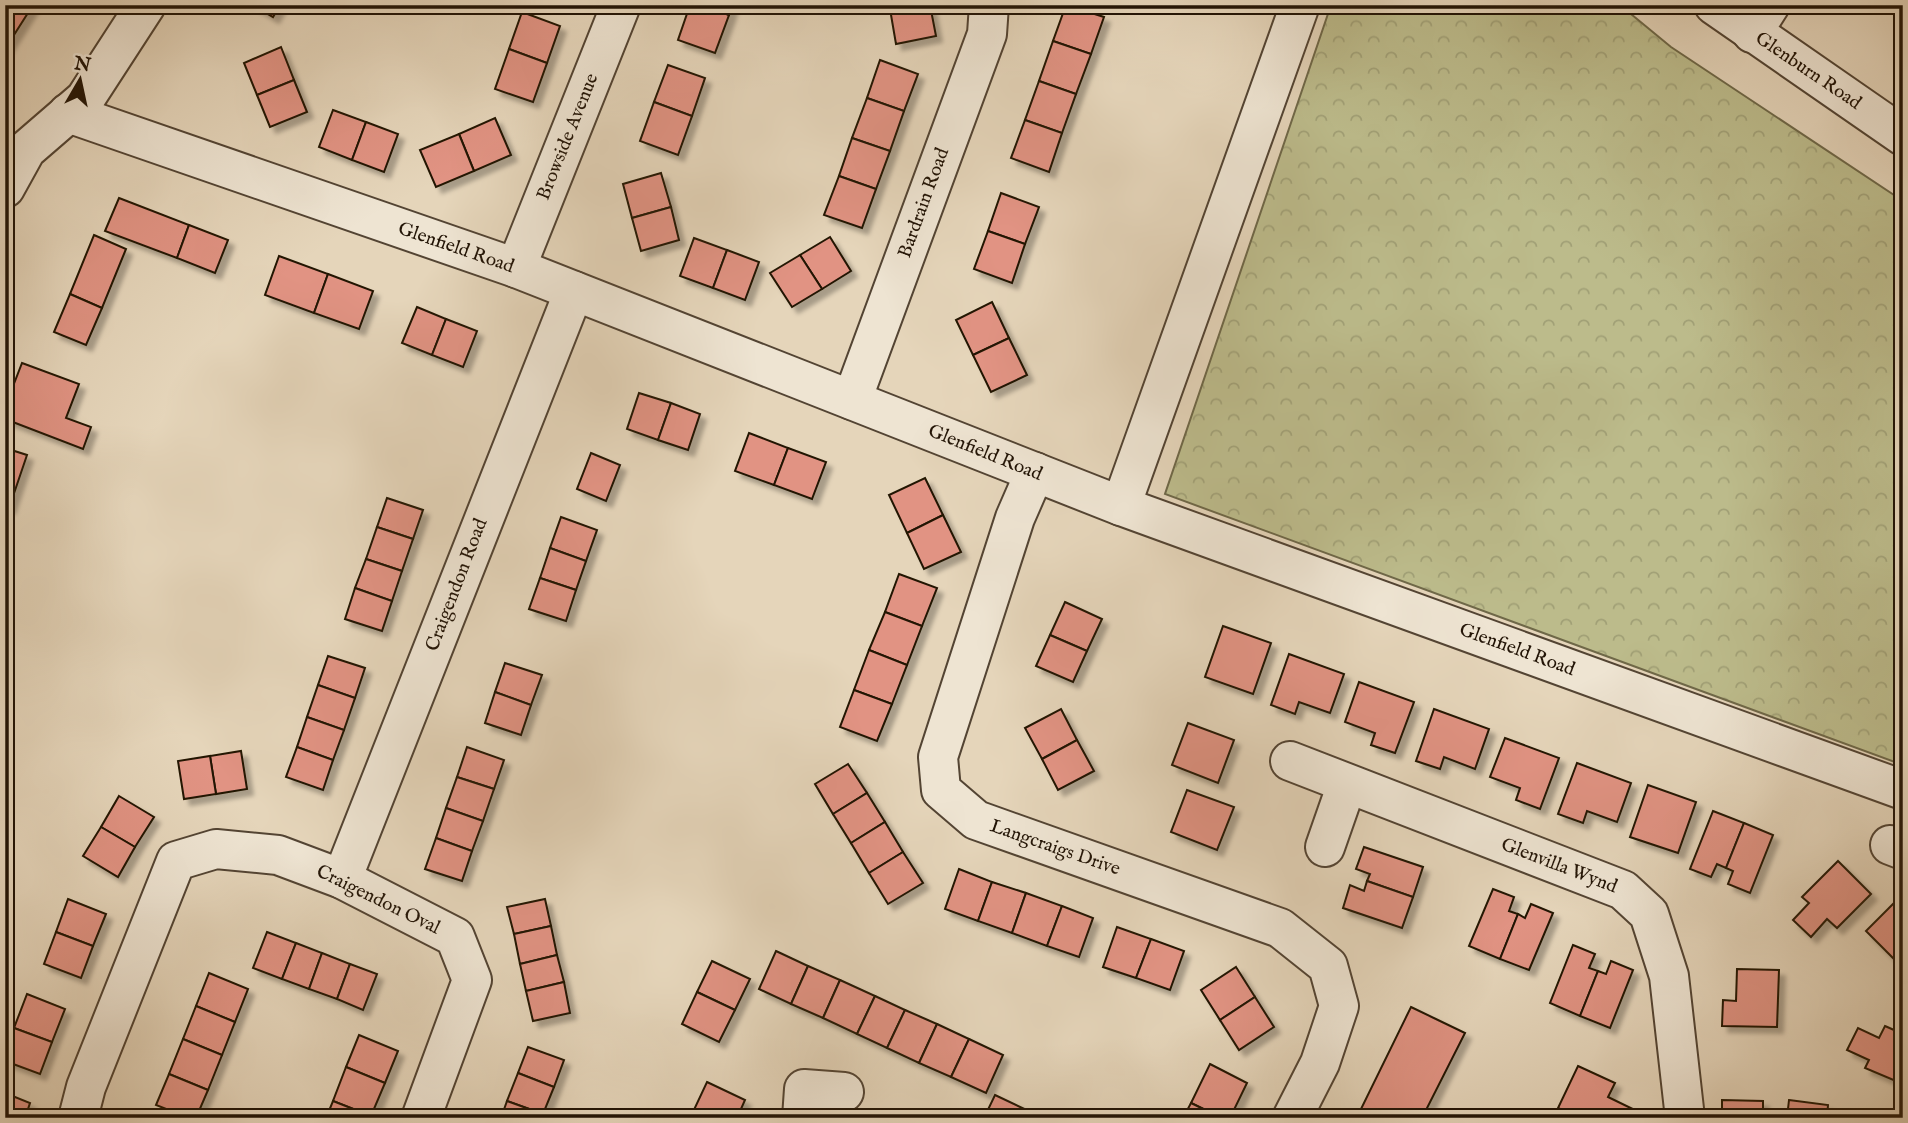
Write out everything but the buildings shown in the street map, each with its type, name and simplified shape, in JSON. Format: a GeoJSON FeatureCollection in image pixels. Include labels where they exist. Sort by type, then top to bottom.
{"type":"FeatureCollection","features":[{"type":"Feature","properties":{"kind":"street"},"geometry":{"type":"LineString","coordinates":[[5,188],[16,144],[68,113],[85,99],[146,5]]}},
{"type":"Feature","properties":{"kind":"street","name":"Browside Avenue"},"geometry":{"type":"LineString","coordinates":[[516,268],[621,5]]}},
{"type":"Feature","properties":{"kind":"street","name":"Bardrain Road"},"geometry":{"type":"LineString","coordinates":[[852,400],[987,34],[989,5]]}},
{"type":"Feature","properties":{"kind":"street"},"geometry":{"type":"LineString","coordinates":[[1121,506],[1300,5]]}},
{"type":"Feature","properties":{"kind":"street","name":"Glenburn Road"},"geometry":{"type":"LineString","coordinates":[[1714,5],[1761,19],[1903,136]]}},
{"type":"Feature","properties":{"kind":"street","name":"Glenfield Road"},"geometry":{"type":"LineString","coordinates":[[68,113],[516,268],[1121,506],[1903,790]]}},
{"type":"Feature","properties":{"kind":"street","name":"Craigendon Road"},"geometry":{"type":"LineString","coordinates":[[342,879],[574,291]]}},
{"type":"Feature","properties":{"kind":"street","name":"Langcraigs Drive"},"geometry":{"type":"LineString","coordinates":[[1035,472],[1015,518],[937,757],[941,790],[976,820],[1280,928],[1328,966],[1339,1006],[1320,1063],[1292,1118]]}},
{"type":"Feature","properties":{"kind":"street","name":"Glenvilla Wynd"},"geometry":{"type":"LineString","coordinates":[[1290,761],[1623,890],[1648,914],[1669,976],[1685,1118]]}},
{"type":"Feature","properties":{"kind":"street"},"geometry":{"type":"LineString","coordinates":[[1325,847],[1347,784]]}},
{"type":"Feature","properties":{"kind":"street","name":"Craigendon Oval"},"geometry":{"type":"LineString","coordinates":[[78,1118],[86,1087],[176,861],[216,849],[278,855],[342,879],[455,937],[472,980],[421,1118]]}},
{"type":"Feature","properties":{"kind":"street"},"geometry":{"type":"LineString","coordinates":[[802,1118],[804,1088],[844,1092]]}},
{"type":"Feature","properties":{"kind":"green space"},"geometry":{"type":"Polygon","coordinates":[[[1331,5],[1620,5],[1671,47],[1903,201],[1903,765],[1165,494],[1331,5]]]}}]}
